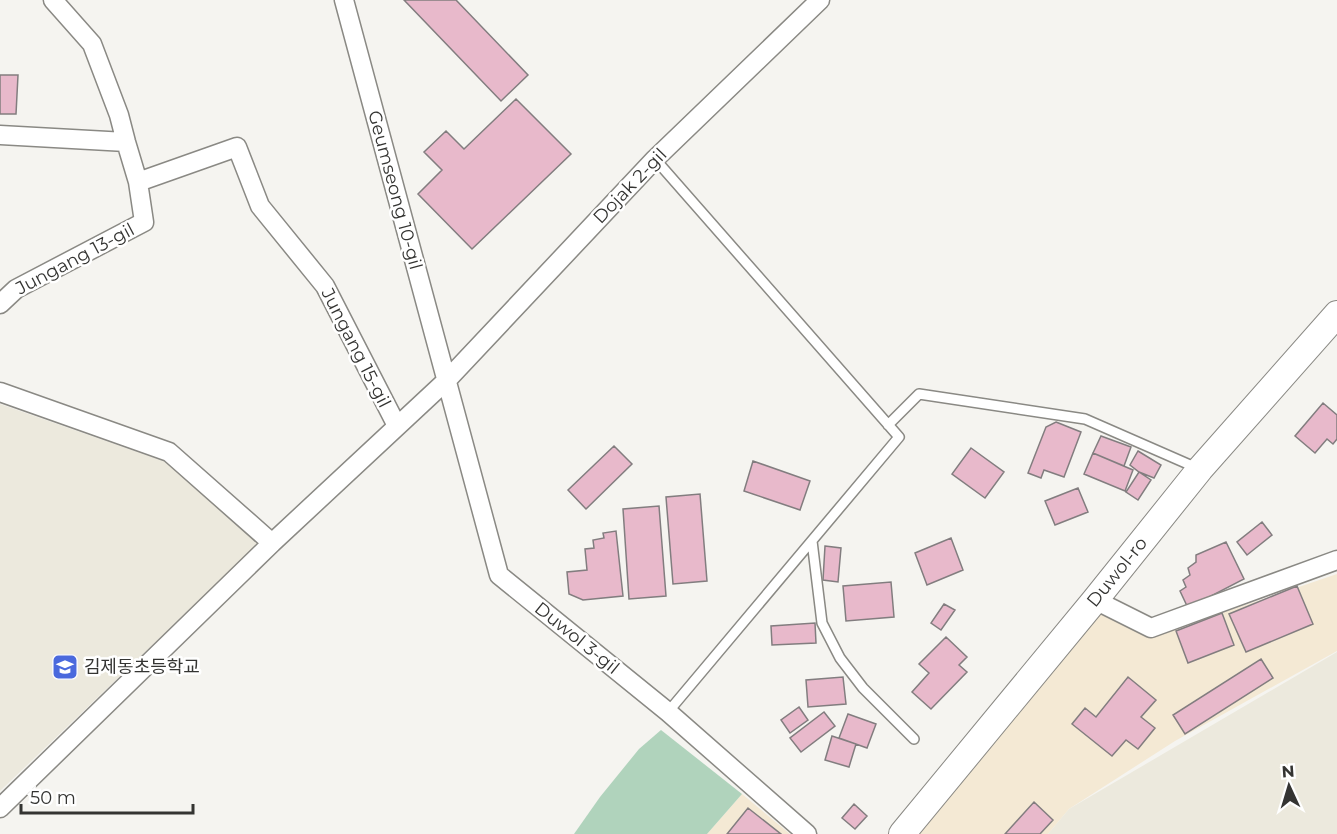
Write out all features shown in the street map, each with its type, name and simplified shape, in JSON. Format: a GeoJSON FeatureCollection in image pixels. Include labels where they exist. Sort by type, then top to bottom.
{"type":"FeatureCollection","features":[{"type":"Feature","properties":{"kind":"main road","name":"Duwol-ro"},"geometry":{"type":"LineString","coordinates":[[902,834],[1200,470],[1337,314]]}},
{"type":"Feature","properties":{"kind":"street","name":"Jungang 13-gil"},"geometry":{"type":"LineString","coordinates":[[0,304],[15,289],[144,222],[138,182],[119,115],[92,44],[53,0]]}},
{"type":"Feature","properties":{"kind":"street","name":"Geumseong 10-gil"},"geometry":{"type":"LineString","coordinates":[[344,0],[447,380]]}},
{"type":"Feature","properties":{"kind":"street","name":"Dojak 2-gil"},"geometry":{"type":"LineString","coordinates":[[447,380],[655,159],[820,0]]}},
{"type":"Feature","properties":{"kind":"street"},"geometry":{"type":"LineString","coordinates":[[0,135],[126,142]]}},
{"type":"Feature","properties":{"kind":"street","name":"Jungang 15-gil"},"geometry":{"type":"LineString","coordinates":[[138,182],[237,147],[260,206],[325,286],[396,426]]}},
{"type":"Feature","properties":{"kind":"street","name":"Jungang 15-gil"},"geometry":{"type":"LineString","coordinates":[[0,808],[272,543],[447,380]]}},
{"type":"Feature","properties":{"kind":"street","name":"Duwol 3-gil"},"geometry":{"type":"LineString","coordinates":[[447,380],[499,575],[668,712],[807,834]]}},
{"type":"Feature","properties":{"kind":"street"},"geometry":{"type":"LineString","coordinates":[[0,392],[169,452],[272,543]]}},
{"type":"Feature","properties":{"kind":"street"},"geometry":{"type":"LineString","coordinates":[[1095,600],[1152,628],[1337,560]]}},
{"type":"Feature","properties":{"kind":"lane"},"geometry":{"type":"LineString","coordinates":[[655,159],[899,437],[668,712]]}},
{"type":"Feature","properties":{"kind":"lane"},"geometry":{"type":"LineString","coordinates":[[888,425],[919,394],[1084,419],[1200,470]]}},
{"type":"Feature","properties":{"kind":"lane"},"geometry":{"type":"LineString","coordinates":[[812,541],[822,623],[840,658],[863,688],[914,739]]}},
{"type":"Feature","properties":{"kind":"shaded area","name":"김제동초등학교"},"geometry":{"type":"Polygon","coordinates":[[[0,404],[166,462],[259,543],[0,791],[0,404]]]}},
{"type":"Feature","properties":{"kind":"shaded area"},"geometry":{"type":"Polygon","coordinates":[[[1337,574],[1337,651],[1175,741],[1069,809],[1048,834],[913,834],[1096,609],[1151,637],[1337,574]]]}},
{"type":"Feature","properties":{"kind":"shaded area"},"geometry":{"type":"Polygon","coordinates":[[[1337,652],[1337,834],[1048,834],[1069,809],[1337,652]]]}},
{"type":"Feature","properties":{"kind":"shaded area"},"geometry":{"type":"Polygon","coordinates":[[[742,794],[790,834],[707,834],[742,794]]]}},
{"type":"Feature","properties":{"kind":"green space"},"geometry":{"type":"Polygon","coordinates":[[[661,730],[742,794],[707,834],[574,834],[600,797],[639,749],[661,730]]]}},
{"type":"Feature","properties":{"kind":"building"},"geometry":{"type":"Polygon","coordinates":[[[404,0],[456,0],[528,75],[501,101],[404,0]]]}},
{"type":"Feature","properties":{"kind":"building"},"geometry":{"type":"Polygon","coordinates":[[[0,75],[18,75],[16,114],[0,114],[0,75]]]}},
{"type":"Feature","properties":{"kind":"building"},"geometry":{"type":"Polygon","coordinates":[[[516,99],[571,154],[472,249],[418,194],[442,170],[424,152],[446,131],[464,149],[516,99]]]}},
{"type":"Feature","properties":{"kind":"building"},"geometry":{"type":"Polygon","coordinates":[[[1323,403],[1337,415],[1337,439],[1333,444],[1327,439],[1315,453],[1295,436],[1323,403]]]}},
{"type":"Feature","properties":{"kind":"building"},"geometry":{"type":"Polygon","coordinates":[[[1056,422],[1081,432],[1064,477],[1044,470],[1041,478],[1028,473],[1046,427],[1056,422]]]}},
{"type":"Feature","properties":{"kind":"building"},"geometry":{"type":"Polygon","coordinates":[[[1101,436],[1131,447],[1124,466],[1093,453],[1101,436]]]}},
{"type":"Feature","properties":{"kind":"building"},"geometry":{"type":"Polygon","coordinates":[[[614,446],[632,464],[586,509],[568,490],[614,446]]]}},
{"type":"Feature","properties":{"kind":"building"},"geometry":{"type":"Polygon","coordinates":[[[971,448],[1004,472],[985,498],[952,474],[971,448]]]}},
{"type":"Feature","properties":{"kind":"building"},"geometry":{"type":"Polygon","coordinates":[[[1138,451],[1161,465],[1154,478],[1139,472],[1130,465],[1138,451]]]}},
{"type":"Feature","properties":{"kind":"building"},"geometry":{"type":"Polygon","coordinates":[[[1093,453],[1133,470],[1125,491],[1084,474],[1093,453]]]}},
{"type":"Feature","properties":{"kind":"building"},"geometry":{"type":"Polygon","coordinates":[[[753,461],[810,481],[800,510],[744,491],[753,461]]]}},
{"type":"Feature","properties":{"kind":"building"},"geometry":{"type":"Polygon","coordinates":[[[1139,472],[1151,480],[1138,500],[1126,492],[1139,472]]]}},
{"type":"Feature","properties":{"kind":"building"},"geometry":{"type":"Polygon","coordinates":[[[1078,488],[1088,512],[1055,525],[1045,501],[1078,488]]]}},
{"type":"Feature","properties":{"kind":"building"},"geometry":{"type":"Polygon","coordinates":[[[700,494],[707,581],[673,584],[666,497],[700,494]]]}},
{"type":"Feature","properties":{"kind":"building"},"geometry":{"type":"Polygon","coordinates":[[[659,506],[666,596],[629,599],[623,509],[659,506]]]}},
{"type":"Feature","properties":{"kind":"building"},"geometry":{"type":"Polygon","coordinates":[[[1262,522],[1272,535],[1247,555],[1237,542],[1262,522]]]}},
{"type":"Feature","properties":{"kind":"building"},"geometry":{"type":"Polygon","coordinates":[[[616,531],[623,596],[583,600],[569,594],[567,572],[587,570],[585,549],[594,548],[593,540],[604,538],[603,533],[616,531]]]}},
{"type":"Feature","properties":{"kind":"building"},"geometry":{"type":"Polygon","coordinates":[[[951,538],[963,570],[927,585],[915,553],[951,538]]]}},
{"type":"Feature","properties":{"kind":"building"},"geometry":{"type":"Polygon","coordinates":[[[1226,542],[1244,579],[1188,608],[1180,591],[1186,587],[1183,580],[1190,575],[1188,568],[1196,562],[1196,555],[1226,542]]]}},
{"type":"Feature","properties":{"kind":"building"},"geometry":{"type":"Polygon","coordinates":[[[825,546],[841,548],[838,582],[823,580],[825,546]]]}},
{"type":"Feature","properties":{"kind":"building"},"geometry":{"type":"Polygon","coordinates":[[[891,582],[894,617],[846,621],[843,586],[891,582]]]}},
{"type":"Feature","properties":{"kind":"building"},"geometry":{"type":"Polygon","coordinates":[[[1297,586],[1313,624],[1246,652],[1229,614],[1297,586]]]}},
{"type":"Feature","properties":{"kind":"building"},"geometry":{"type":"Polygon","coordinates":[[[944,604],[955,610],[941,630],[931,623],[944,604]]]}},
{"type":"Feature","properties":{"kind":"building"},"geometry":{"type":"Polygon","coordinates":[[[1222,613],[1234,645],[1188,663],[1176,631],[1222,613]]]}},
{"type":"Feature","properties":{"kind":"building"},"geometry":{"type":"Polygon","coordinates":[[[815,623],[816,643],[772,645],[771,626],[815,623]]]}},
{"type":"Feature","properties":{"kind":"building"},"geometry":{"type":"Polygon","coordinates":[[[946,637],[967,657],[959,665],[967,672],[931,709],[912,692],[929,673],[919,664],[946,637]]]}},
{"type":"Feature","properties":{"kind":"building"},"geometry":{"type":"Polygon","coordinates":[[[1261,659],[1273,678],[1185,734],[1173,715],[1261,659]]]}},
{"type":"Feature","properties":{"kind":"building"},"geometry":{"type":"Polygon","coordinates":[[[843,677],[846,704],[808,707],[806,680],[843,677]]]}},
{"type":"Feature","properties":{"kind":"building"},"geometry":{"type":"Polygon","coordinates":[[[1128,677],[1156,700],[1141,717],[1155,728],[1138,749],[1126,740],[1112,756],[1072,724],[1085,708],[1096,717],[1128,677]]]}},
{"type":"Feature","properties":{"kind":"building"},"geometry":{"type":"Polygon","coordinates":[[[799,707],[808,720],[790,733],[781,720],[799,707]]]}},
{"type":"Feature","properties":{"kind":"building"},"geometry":{"type":"Polygon","coordinates":[[[824,712],[835,726],[801,752],[790,738],[824,712]]]}},
{"type":"Feature","properties":{"kind":"building"},"geometry":{"type":"Polygon","coordinates":[[[848,714],[876,724],[867,748],[839,738],[848,714]]]}},
{"type":"Feature","properties":{"kind":"building"},"geometry":{"type":"Polygon","coordinates":[[[832,736],[856,744],[849,767],[825,760],[832,736]]]}},
{"type":"Feature","properties":{"kind":"building"},"geometry":{"type":"Polygon","coordinates":[[[1034,802],[1053,820],[1040,834],[1005,834],[1034,802]]]}},
{"type":"Feature","properties":{"kind":"building"},"geometry":{"type":"Polygon","coordinates":[[[854,804],[867,816],[855,829],[842,818],[854,804]]]}},
{"type":"Feature","properties":{"kind":"building"},"geometry":{"type":"Polygon","coordinates":[[[748,808],[781,834],[727,834],[748,808]]]}},
{"type":"Feature","properties":{"kind":"place","name":"김제동초등학교"},"geometry":{"type":"Point","coordinates":[65,667]}}]}
